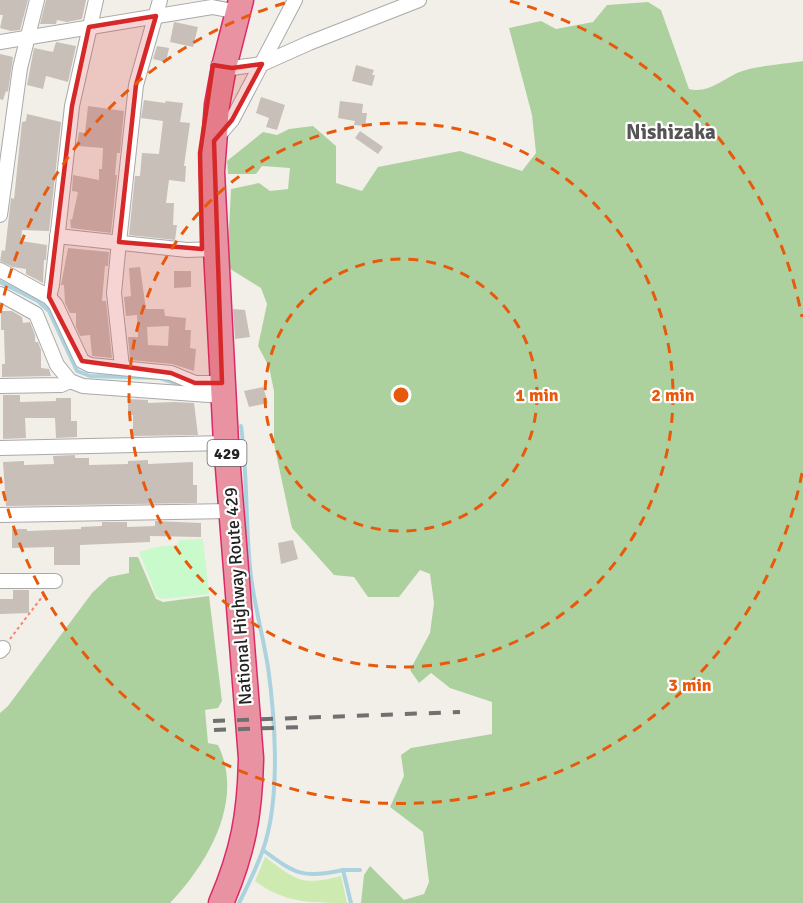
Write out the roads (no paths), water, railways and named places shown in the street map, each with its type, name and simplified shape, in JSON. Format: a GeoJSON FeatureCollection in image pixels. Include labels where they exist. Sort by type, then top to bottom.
{"type":"FeatureCollection","features":[{"type":"Feature","properties":{"kind":"highway","name":"National Highway Route 429"},"geometry":{"type":"LineString","coordinates":[[209,903],[234,827],[239,783],[209,249],[200,153],[206,92],[218,66],[233,5]]}},
{"type":"Feature","properties":{"kind":"highway","name":"National Highway Route 429"},"geometry":{"type":"LineString","coordinates":[[209,249],[218,66]]}},
{"type":"Feature","properties":{"kind":"highway","name":"National Highway Route 429"},"geometry":{"type":"LineString","coordinates":[[220,903],[233,875],[242,844],[250,790],[250,758],[223,511]]}},
{"type":"Feature","properties":{"kind":"street"},"geometry":{"type":"LineString","coordinates":[[0,215],[20,68],[37,0]]}},
{"type":"Feature","properties":{"kind":"street"},"geometry":{"type":"LineString","coordinates":[[50,297],[72,106],[96,0]]}},
{"type":"Feature","properties":{"kind":"street"},"geometry":{"type":"LineString","coordinates":[[122,367],[114,293],[119,242],[136,85],[160,0]]}},
{"type":"Feature","properties":{"kind":"street"},"geometry":{"type":"LineString","coordinates":[[214,141],[231,120],[295,0]]}},
{"type":"Feature","properties":{"kind":"street"},"geometry":{"type":"LineString","coordinates":[[218,66],[232,68],[262,64],[419,0]]}},
{"type":"Feature","properties":{"kind":"street"},"geometry":{"type":"LineString","coordinates":[[0,42],[233,5]]}},
{"type":"Feature","properties":{"kind":"street"},"geometry":{"type":"LineString","coordinates":[[57,236],[187,250],[209,249]]}},
{"type":"Feature","properties":{"kind":"street"},"geometry":{"type":"LineString","coordinates":[[0,270],[50,297],[82,361],[90,365],[171,373],[216,389]]}},
{"type":"Feature","properties":{"kind":"street"},"geometry":{"type":"LineString","coordinates":[[0,294],[36,314],[57,365],[70,381],[83,386],[216,389]]}},
{"type":"Feature","properties":{"kind":"street"},"geometry":{"type":"LineString","coordinates":[[0,386],[61,385],[70,381]]}},
{"type":"Feature","properties":{"kind":"street"},"geometry":{"type":"LineString","coordinates":[[0,448],[219,443]]}},
{"type":"Feature","properties":{"kind":"street"},"geometry":{"type":"LineString","coordinates":[[0,515],[223,511]]}},
{"type":"Feature","properties":{"kind":"street"},"geometry":{"type":"LineString","coordinates":[[0,581],[55,581]]}},
{"type":"Feature","properties":{"kind":"waterway"},"geometry":{"type":"LineString","coordinates":[[0,282],[38,301],[49,311],[77,371],[90,376],[160,378],[186,387]]}},
{"type":"Feature","properties":{"kind":"waterway"},"geometry":{"type":"LineString","coordinates":[[239,903],[266,840],[275,777],[273,709],[268,667],[251,577],[241,426]]}},
{"type":"Feature","properties":{"kind":"waterway"},"geometry":{"type":"LineString","coordinates":[[263,850],[283,865],[300,872],[318,874],[343,870],[351,903]]}},
{"type":"Feature","properties":{"kind":"waterway"},"geometry":{"type":"LineString","coordinates":[[343,870],[360,870]]}},
{"type":"Feature","properties":{"kind":"railway"},"geometry":{"type":"LineString","coordinates":[[213,721],[460,712]]}},
{"type":"Feature","properties":{"kind":"railway"},"geometry":{"type":"LineString","coordinates":[[214,730],[302,727]]}},
{"type":"Feature","properties":{"kind":"district","name":"Nishizaka"},"geometry":{"type":"Point","coordinates":[671,132]}}]}
